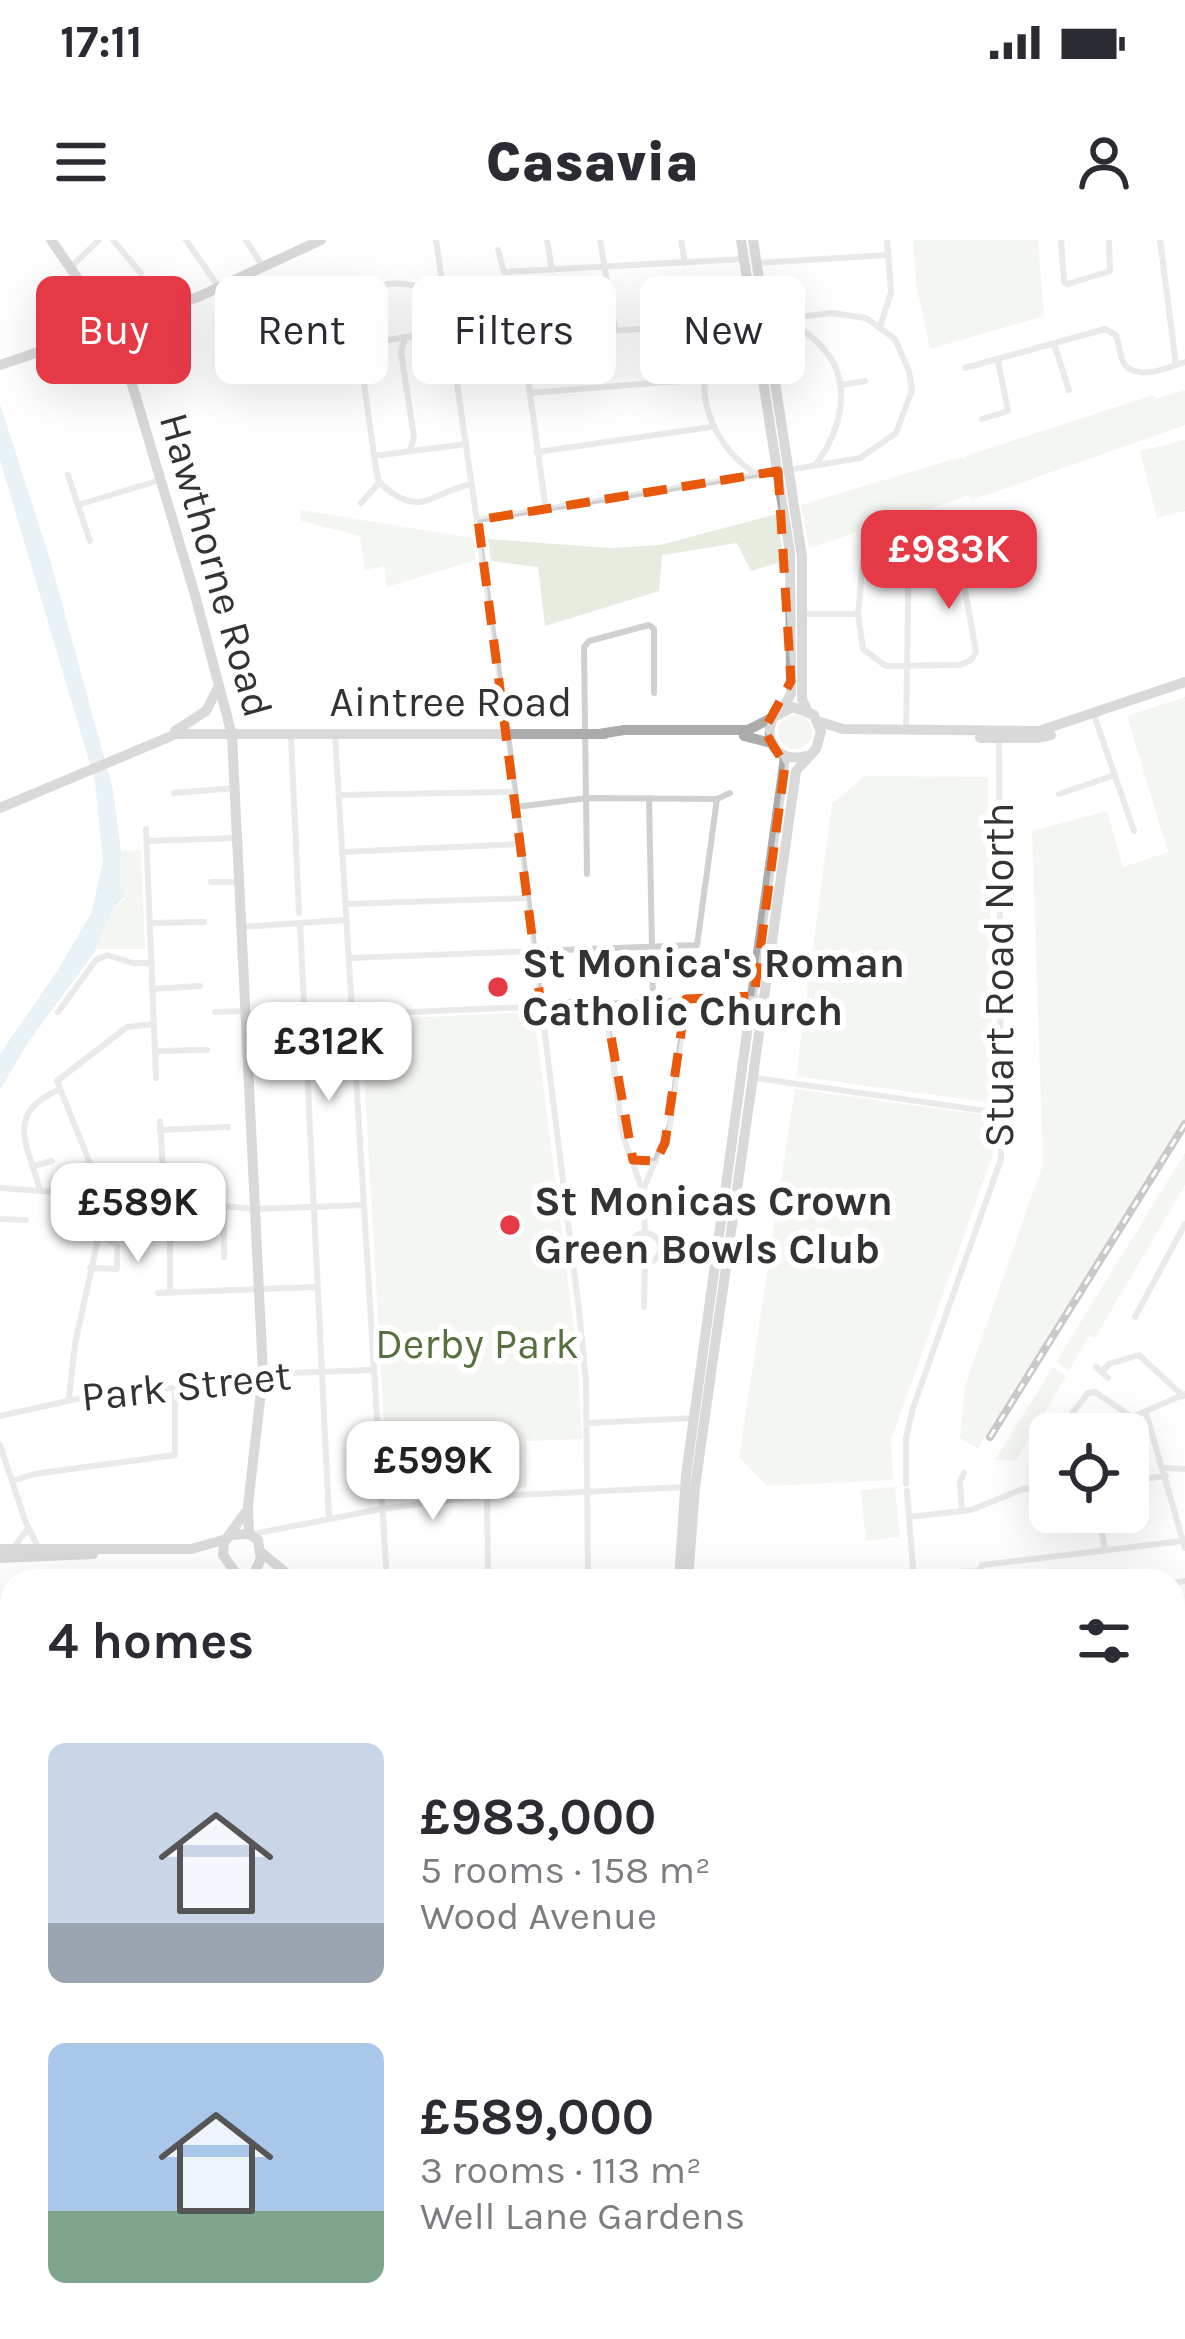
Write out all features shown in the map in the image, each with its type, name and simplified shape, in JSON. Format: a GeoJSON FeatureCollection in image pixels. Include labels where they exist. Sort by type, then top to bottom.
{"type":"FeatureCollection","features":[{"type":"Feature","properties":{"kind":"main road","name":"Hawthorne Road"},"geometry":{"type":"LineString","coordinates":[[52,240],[77,276]]}},
{"type":"Feature","properties":{"kind":"main road"},"geometry":{"type":"LineString","coordinates":[[244,276],[321,240]]}},
{"type":"Feature","properties":{"kind":"main road"},"geometry":{"type":"LineString","coordinates":[[741,240],[754,276]]}},
{"type":"Feature","properties":{"kind":"main road"},"geometry":{"type":"LineString","coordinates":[[751,261],[753,240]]}},
{"type":"Feature","properties":{"kind":"main road"},"geometry":{"type":"LineString","coordinates":[[0,365],[36,353]]}},
{"type":"Feature","properties":{"kind":"main road","name":"Hawthorne Road"},"geometry":{"type":"LineString","coordinates":[[131,384],[232,735],[263,1374],[248,1505],[250,1534]]}},
{"type":"Feature","properties":{"kind":"main road"},"geometry":{"type":"LineString","coordinates":[[772,384],[792,587],[790,694],[772,720],[771,743],[785,757],[806,756]]}},
{"type":"Feature","properties":{"kind":"main road"},"geometry":{"type":"LineString","coordinates":[[783,471],[802,557],[802,699],[818,720],[835,729],[1039,731],[1096,718]]}},
{"type":"Feature","properties":{"kind":"main road"},"geometry":{"type":"LineString","coordinates":[[0,808],[163,738],[206,710],[219,683]]}},
{"type":"Feature","properties":{"kind":"main road"},"geometry":{"type":"LineString","coordinates":[[680,1569],[759,997],[796,771],[818,744],[843,736],[1037,739],[1185,686]]}},
{"type":"Feature","properties":{"kind":"main road"},"geometry":{"type":"LineString","coordinates":[[782,710],[807,710]]}},
{"type":"Feature","properties":{"kind":"main road","name":"Aintree Road"},"geometry":{"type":"LineString","coordinates":[[592,734],[748,730],[772,720]]}},
{"type":"Feature","properties":{"kind":"main road"},"geometry":{"type":"LineString","coordinates":[[818,720],[818,744]]}},
{"type":"Feature","properties":{"kind":"main road","name":"Aintree Road"},"geometry":{"type":"LineString","coordinates":[[163,738],[592,734],[748,736],[771,743]]}},
{"type":"Feature","properties":{"kind":"main road"},"geometry":{"type":"LineString","coordinates":[[759,997],[785,757]]}},
{"type":"Feature","properties":{"kind":"main road"},"geometry":{"type":"LineString","coordinates":[[688,1569],[690,1487]]}},
{"type":"Feature","properties":{"kind":"main road","name":"Hawthorne Road"},"geometry":{"type":"LineString","coordinates":[[229,1537],[248,1505]]}},
{"type":"Feature","properties":{"kind":"main road"},"geometry":{"type":"LineString","coordinates":[[4,1552],[191,1549],[250,1534],[280,1569]]}},
{"type":"Feature","properties":{"kind":"main road"},"geometry":{"type":"LineString","coordinates":[[229,1537],[223,1546],[230,1569]]}},
{"type":"Feature","properties":{"kind":"main road"},"geometry":{"type":"LineString","coordinates":[[191,1549],[224,1560]]}},
{"type":"Feature","properties":{"kind":"main road"},"geometry":{"type":"LineString","coordinates":[[257,1569],[261,1551]]}},
{"type":"Feature","properties":{"kind":"street"},"geometry":{"type":"LineString","coordinates":[[71,267],[99,240]]}},
{"type":"Feature","properties":{"kind":"street"},"geometry":{"type":"LineString","coordinates":[[113,240],[141,273]]}},
{"type":"Feature","properties":{"kind":"street"},"geometry":{"type":"LineString","coordinates":[[185,240],[215,284]]}},
{"type":"Feature","properties":{"kind":"street"},"geometry":{"type":"LineString","coordinates":[[246,240],[263,267]]}},
{"type":"Feature","properties":{"kind":"street"},"geometry":{"type":"LineString","coordinates":[[436,240],[442,276]]}},
{"type":"Feature","properties":{"kind":"street"},"geometry":{"type":"LineString","coordinates":[[548,240],[552,270]]}},
{"type":"Feature","properties":{"kind":"street"},"geometry":{"type":"LineString","coordinates":[[599,240],[606,276]]}},
{"type":"Feature","properties":{"kind":"street"},"geometry":{"type":"LineString","coordinates":[[681,240],[685,262]]}},
{"type":"Feature","properties":{"kind":"street"},"geometry":{"type":"LineString","coordinates":[[880,326],[890,298],[887,240]]}},
{"type":"Feature","properties":{"kind":"street"},"geometry":{"type":"LineString","coordinates":[[1061,240],[1064,282],[1068,284],[1110,271],[1108,240]]}},
{"type":"Feature","properties":{"kind":"street"},"geometry":{"type":"LineString","coordinates":[[964,368],[1109,330],[1116,335],[1130,368],[1154,372],[1180,363],[1160,240]]}},
{"type":"Feature","properties":{"kind":"street"},"geometry":{"type":"LineString","coordinates":[[498,250],[502,272],[888,255]]}},
{"type":"Feature","properties":{"kind":"street"},"geometry":{"type":"LineString","coordinates":[[478,520],[860,458],[883,446],[896,433],[912,390],[902,350],[880,326],[850,314],[805,317]]}},
{"type":"Feature","properties":{"kind":"street"},"geometry":{"type":"LineString","coordinates":[[805,332],[835,364],[840,385],[841,416],[816,464]]}},
{"type":"Feature","properties":{"kind":"street"},"geometry":{"type":"LineString","coordinates":[[388,340],[412,336]]}},
{"type":"Feature","properties":{"kind":"street"},"geometry":{"type":"LineString","coordinates":[[401,352],[405,337]]}},
{"type":"Feature","properties":{"kind":"street"},"geometry":{"type":"LineString","coordinates":[[393,339],[401,352],[414,436],[422,449]]}},
{"type":"Feature","properties":{"kind":"street"},"geometry":{"type":"LineString","coordinates":[[1054,344],[1069,392]]}},
{"type":"Feature","properties":{"kind":"street"},"geometry":{"type":"LineString","coordinates":[[982,419],[1008,411],[998,361]]}},
{"type":"Feature","properties":{"kind":"street"},"geometry":{"type":"LineString","coordinates":[[840,385],[865,381]]}},
{"type":"Feature","properties":{"kind":"street"},"geometry":{"type":"LineString","coordinates":[[364,384],[379,482],[401,499],[417,503],[472,484]]}},
{"type":"Feature","properties":{"kind":"street"},"geometry":{"type":"LineString","coordinates":[[458,384],[508,734],[572,1255],[587,1423],[588,1569]]}},
{"type":"Feature","properties":{"kind":"street"},"geometry":{"type":"LineString","coordinates":[[529,384],[546,510]]}},
{"type":"Feature","properties":{"kind":"street"},"geometry":{"type":"LineString","coordinates":[[530,393],[642,384]]}},
{"type":"Feature","properties":{"kind":"street"},"geometry":{"type":"LineString","coordinates":[[705,384],[712,427],[736,461],[759,476]]}},
{"type":"Feature","properties":{"kind":"street"},"geometry":{"type":"LineString","coordinates":[[537,452],[712,427]]}},
{"type":"Feature","properties":{"kind":"street"},"geometry":{"type":"LineString","coordinates":[[410,451],[414,436]]}},
{"type":"Feature","properties":{"kind":"street"},"geometry":{"type":"LineString","coordinates":[[374,456],[466,444]]}},
{"type":"Feature","properties":{"kind":"street"},"geometry":{"type":"LineString","coordinates":[[68,475],[90,541]]}},
{"type":"Feature","properties":{"kind":"street"},"geometry":{"type":"LineString","coordinates":[[78,505],[160,480]]}},
{"type":"Feature","properties":{"kind":"street"},"geometry":{"type":"LineString","coordinates":[[361,503],[379,482]]}},
{"type":"Feature","properties":{"kind":"street"},"geometry":{"type":"LineString","coordinates":[[938,532],[956,538],[976,652],[960,665],[886,666],[867,654],[858,614],[863,560],[909,542],[938,532]]}},
{"type":"Feature","properties":{"kind":"street"},"geometry":{"type":"LineString","coordinates":[[906,730],[909,542]]}},
{"type":"Feature","properties":{"kind":"street"},"geometry":{"type":"LineString","coordinates":[[802,614],[858,614]]}},
{"type":"Feature","properties":{"kind":"street"},"geometry":{"type":"LineString","coordinates":[[587,874],[592,734],[584,647],[590,641],[649,625],[654,629],[654,693]]}},
{"type":"Feature","properties":{"kind":"street"},"geometry":{"type":"LineString","coordinates":[[1096,718],[1135,831]]}},
{"type":"Feature","properties":{"kind":"street"},"geometry":{"type":"LineString","coordinates":[[335,735],[386,1569]]}},
{"type":"Feature","properties":{"kind":"street"},"geometry":{"type":"LineString","coordinates":[[291,736],[299,913]]}},
{"type":"Feature","properties":{"kind":"street","name":"Stuart Road North"},"geometry":{"type":"LineString","coordinates":[[913,1569],[906,1438],[997,1179],[999,738]]}},
{"type":"Feature","properties":{"kind":"street"},"geometry":{"type":"LineString","coordinates":[[1059,794],[1115,775]]}},
{"type":"Feature","properties":{"kind":"street"},"geometry":{"type":"LineString","coordinates":[[174,793],[235,788]]}},
{"type":"Feature","properties":{"kind":"street"},"geometry":{"type":"LineString","coordinates":[[339,795],[514,792]]}},
{"type":"Feature","properties":{"kind":"street"},"geometry":{"type":"LineString","coordinates":[[516,807],[587,798],[717,799],[730,793]]}},
{"type":"Feature","properties":{"kind":"street"},"geometry":{"type":"LineString","coordinates":[[649,798],[653,1000]]}},
{"type":"Feature","properties":{"kind":"street"},"geometry":{"type":"LineString","coordinates":[[350,958],[697,945],[717,799]]}},
{"type":"Feature","properties":{"kind":"street"},"geometry":{"type":"LineString","coordinates":[[146,829],[156,1078]]}},
{"type":"Feature","properties":{"kind":"street"},"geometry":{"type":"LineString","coordinates":[[147,841],[237,838]]}},
{"type":"Feature","properties":{"kind":"street"},"geometry":{"type":"LineString","coordinates":[[343,852],[520,844]]}},
{"type":"Feature","properties":{"kind":"street"},"geometry":{"type":"LineString","coordinates":[[212,882],[239,882]]}},
{"type":"Feature","properties":{"kind":"street"},"geometry":{"type":"LineString","coordinates":[[346,904],[528,898]]}},
{"type":"Feature","properties":{"kind":"street"},"geometry":{"type":"LineString","coordinates":[[241,927],[347,920]]}},
{"type":"Feature","properties":{"kind":"street"},"geometry":{"type":"LineString","coordinates":[[150,923],[204,922]]}},
{"type":"Feature","properties":{"kind":"street"},"geometry":{"type":"LineString","coordinates":[[300,923],[329,1518]]}},
{"type":"Feature","properties":{"kind":"street"},"geometry":{"type":"LineString","coordinates":[[58,1012],[96,960],[120,956],[152,963]]}},
{"type":"Feature","properties":{"kind":"street"},"geometry":{"type":"LineString","coordinates":[[152,989],[200,986]]}},
{"type":"Feature","properties":{"kind":"street"},"geometry":{"type":"LineString","coordinates":[[215,1012],[304,1015],[759,997]]}},
{"type":"Feature","properties":{"kind":"street"},"geometry":{"type":"LineString","coordinates":[[643,1192],[670,1125],[686,999]]}},
{"type":"Feature","properties":{"kind":"street"},"geometry":{"type":"LineString","coordinates":[[605,1003],[622,1136],[643,1192],[645,1232]]}},
{"type":"Feature","properties":{"kind":"street"},"geometry":{"type":"LineString","coordinates":[[69,1398],[90,1268],[106,1203],[57,1081],[127,1027],[153,1024]]}},
{"type":"Feature","properties":{"kind":"street"},"geometry":{"type":"LineString","coordinates":[[155,1051],[207,1050]]}},
{"type":"Feature","properties":{"kind":"street"},"geometry":{"type":"LineString","coordinates":[[748,1077],[1000,1113]]}},
{"type":"Feature","properties":{"kind":"street"},"geometry":{"type":"LineString","coordinates":[[40,1191],[23,1132],[24,1118],[43,1097],[58,1090]]}},
{"type":"Feature","properties":{"kind":"street"},"geometry":{"type":"LineString","coordinates":[[170,1288],[160,1125],[228,1126]]}},
{"type":"Feature","properties":{"kind":"street"},"geometry":{"type":"LineString","coordinates":[[633,1160],[656,1161]]}},
{"type":"Feature","properties":{"kind":"street"},"geometry":{"type":"LineString","coordinates":[[33,1166],[52,1161]]}},
{"type":"Feature","properties":{"kind":"street"},"geometry":{"type":"LineString","coordinates":[[198,1205],[198,1177],[214,1176]]}},
{"type":"Feature","properties":{"kind":"street"},"geometry":{"type":"LineString","coordinates":[[0,1188],[124,1198]]}},
{"type":"Feature","properties":{"kind":"street"},"geometry":{"type":"LineString","coordinates":[[150,1200],[256,1209],[364,1204]]}},
{"type":"Feature","properties":{"kind":"street"},"geometry":{"type":"LineString","coordinates":[[224,1208],[224,1256]]}},
{"type":"Feature","properties":{"kind":"street"},"geometry":{"type":"LineString","coordinates":[[0,1219],[26,1220]]}},
{"type":"Feature","properties":{"kind":"street"},"geometry":{"type":"LineString","coordinates":[[1136,1318],[1185,1224]]}},
{"type":"Feature","properties":{"kind":"street"},"geometry":{"type":"LineString","coordinates":[[645,1232],[657,1238],[660,1250],[644,1263],[635,1260],[629,1247],[633,1238],[645,1232]]}},
{"type":"Feature","properties":{"kind":"street"},"geometry":{"type":"LineString","coordinates":[[90,1268],[117,1269],[117,1245],[99,1234]]}},
{"type":"Feature","properties":{"kind":"street"},"geometry":{"type":"LineString","coordinates":[[572,1255],[629,1247]]}},
{"type":"Feature","properties":{"kind":"street"},"geometry":{"type":"LineString","coordinates":[[660,1250],[722,1259]]}},
{"type":"Feature","properties":{"kind":"street"},"geometry":{"type":"LineString","coordinates":[[644,1263],[644,1307]]}},
{"type":"Feature","properties":{"kind":"street"},"geometry":{"type":"LineString","coordinates":[[158,1293],[316,1287]]}},
{"type":"Feature","properties":{"kind":"street"},"geometry":{"type":"LineString","coordinates":[[1102,1372],[1109,1364],[1139,1355],[1184,1395],[1138,1413]]}},
{"type":"Feature","properties":{"kind":"street","name":"Park Street"},"geometry":{"type":"LineString","coordinates":[[0,1416],[69,1398],[263,1374],[373,1370]]}},
{"type":"Feature","properties":{"kind":"street"},"geometry":{"type":"LineString","coordinates":[[12,1481],[176,1455],[175,1388]]}},
{"type":"Feature","properties":{"kind":"street"},"geometry":{"type":"LineString","coordinates":[[1073,1413],[1088,1393],[1095,1392],[1122,1413]]}},
{"type":"Feature","properties":{"kind":"street"},"geometry":{"type":"LineString","coordinates":[[981,1569],[982,1565],[1184,1538],[1145,1412]]}},
{"type":"Feature","properties":{"kind":"street"},"geometry":{"type":"LineString","coordinates":[[587,1423],[699,1418]]}},
{"type":"Feature","properties":{"kind":"street"},"geometry":{"type":"LineString","coordinates":[[0,1445],[35,1552]]}},
{"type":"Feature","properties":{"kind":"street"},"geometry":{"type":"LineString","coordinates":[[1149,1475],[1185,1469]]}},
{"type":"Feature","properties":{"kind":"street"},"geometry":{"type":"LineString","coordinates":[[962,1510],[964,1473]]}},
{"type":"Feature","properties":{"kind":"street"},"geometry":{"type":"LineString","coordinates":[[250,1534],[381,1509],[690,1487]]}},
{"type":"Feature","properties":{"kind":"street"},"geometry":{"type":"LineString","coordinates":[[909,1517],[962,1510],[1029,1488]]}},
{"type":"Feature","properties":{"kind":"street"},"geometry":{"type":"LineString","coordinates":[[487,1498],[488,1569]]}},
{"type":"Feature","properties":{"kind":"street"},"geometry":{"type":"LineString","coordinates":[[4,1552],[26,1527]]}},
{"type":"Feature","properties":{"kind":"street"},"geometry":{"type":"LineString","coordinates":[[261,1551],[272,1530]]}},
{"type":"Feature","properties":{"kind":"street"},"geometry":{"type":"LineString","coordinates":[[1101,1533],[1105,1551]]}},
{"type":"Feature","properties":{"kind":"highlighted area"},"geometry":{"type":"Polygon","coordinates":[[[778,471],[791,681],[764,730],[785,765],[754,996],[686,999],[665,1143],[656,1161],[633,1160],[605,1003],[541,1005],[478,520],[778,471]]]}},
{"type":"Feature","properties":{"kind":"green space"},"geometry":{"type":"Polygon","coordinates":[[[913,240],[1038,240],[1044,316],[930,349],[916,283],[913,240]]]}},
{"type":"Feature","properties":{"kind":"green space"},"geometry":{"type":"Polygon","coordinates":[[[1185,390],[1185,425],[972,500],[967,496],[809,548],[801,505],[961,457],[966,460],[965,456],[1154,395],[1156,399],[1185,390]]]}},
{"type":"Feature","properties":{"kind":"green space"},"geometry":{"type":"Polygon","coordinates":[[[1185,440],[1185,511],[1157,518],[1140,451],[1185,440]]]}},
{"type":"Feature","properties":{"kind":"green space"},"geometry":{"type":"Polygon","coordinates":[[[300,510],[473,538],[476,560],[387,587],[384,566],[365,570],[360,536],[301,521],[300,510]]]}},
{"type":"Feature","properties":{"kind":"green space"},"geometry":{"type":"Polygon","coordinates":[[[777,514],[784,561],[751,571],[737,543],[662,555],[659,591],[545,626],[538,567],[491,561],[488,539],[610,548],[660,545],[777,514]]]}},
{"type":"Feature","properties":{"kind":"green space"},"geometry":{"type":"Polygon","coordinates":[[[1185,697],[1185,1119],[978,1449],[960,1438],[965,1386],[1043,1164],[1032,831],[1107,811],[1123,867],[1168,852],[1127,716],[1185,697]]]}},
{"type":"Feature","properties":{"kind":"green space"},"geometry":{"type":"Polygon","coordinates":[[[795,715],[807,720],[812,732],[807,744],[795,749],[783,744],[778,732],[783,720],[795,715]]]}},
{"type":"Feature","properties":{"kind":"green space"},"geometry":{"type":"Polygon","coordinates":[[[864,776],[988,777],[993,1103],[796,1076],[832,804],[864,776]]]}},
{"type":"Feature","properties":{"kind":"green space"},"geometry":{"type":"Polygon","coordinates":[[[141,850],[145,949],[94,949],[112,910],[125,899],[120,883],[121,851],[141,850]]]}},
{"type":"Feature","properties":{"kind":"green space","name":"Derby Park"},"geometry":{"type":"Polygon","coordinates":[[[534,1012],[577,1353],[582,1439],[527,1441],[527,1487],[411,1497],[387,1476],[361,1020],[534,1012]]]}},
{"type":"Feature","properties":{"kind":"green space"},"geometry":{"type":"Polygon","coordinates":[[[795,1089],[991,1116],[993,1154],[891,1440],[893,1480],[767,1486],[739,1457],[795,1089]]]}},
{"type":"Feature","properties":{"kind":"green space"},"geometry":{"type":"Polygon","coordinates":[[[1185,1153],[1185,1185],[1095,1338],[1089,1336],[1069,1371],[1056,1362],[1185,1153]]]}},
{"type":"Feature","properties":{"kind":"green space"},"geometry":{"type":"Polygon","coordinates":[[[1053,1367],[1066,1376],[1044,1413],[1029,1413],[1029,1439],[1016,1461],[995,1460],[1053,1367]]]}},
{"type":"Feature","properties":{"kind":"green space"},"geometry":{"type":"Polygon","coordinates":[[[895,1487],[900,1537],[866,1541],[861,1490],[895,1487]]]}},
{"type":"Feature","properties":{"kind":"water"},"geometry":{"type":"Polygon","coordinates":[[[0,404],[49,556],[113,790],[125,896],[112,910],[94,953],[29,1041],[0,1090],[0,1054],[92,912],[103,860],[95,781],[0,460],[0,404]]]}},
{"type":"Feature","properties":{"kind":"railway"},"geometry":{"type":"LineString","coordinates":[[990,1437],[1185,1124]]}},
{"type":"Feature","properties":{"kind":"place","name":"St Monica's Roman Catholic Church"},"geometry":{"type":"Point","coordinates":[498,987]}},
{"type":"Feature","properties":{"kind":"place","name":"St Monicas Crown Green Bowls Club"},"geometry":{"type":"Point","coordinates":[510,1225]}}]}
